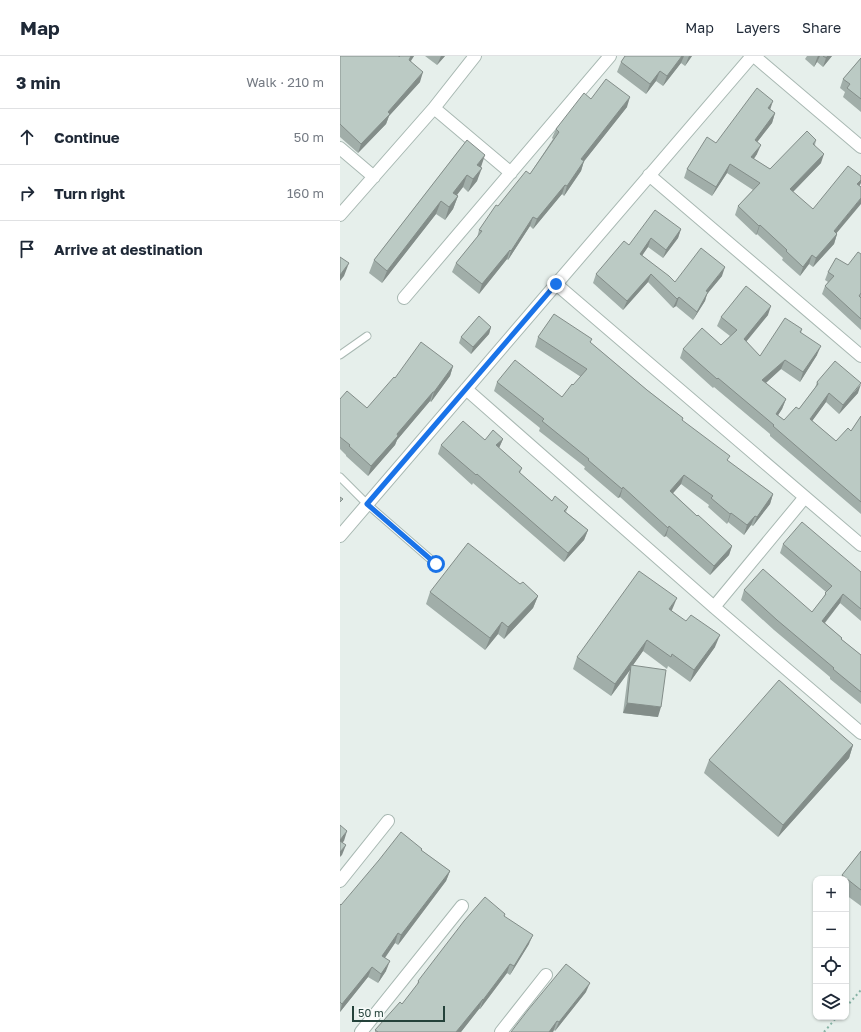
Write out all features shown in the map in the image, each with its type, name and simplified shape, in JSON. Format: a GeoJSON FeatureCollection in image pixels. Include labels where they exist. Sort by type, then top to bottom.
{"type":"FeatureCollection","features":[{"type":"Feature","properties":{"kind":"street"},"geometry":{"type":"LineString","coordinates":[[340,216],[434,108],[475,56]]}},
{"type":"Feature","properties":{"kind":"street"},"geometry":{"type":"LineString","coordinates":[[404,298],[610,56]]}},
{"type":"Feature","properties":{"kind":"street"},"geometry":{"type":"LineString","coordinates":[[340,536],[649,175],[753,56],[861,147]]}},
{"type":"Feature","properties":{"kind":"street"},"geometry":{"type":"LineString","coordinates":[[434,108],[510,173]]}},
{"type":"Feature","properties":{"kind":"street"},"geometry":{"type":"LineString","coordinates":[[340,148],[374,177]]}},
{"type":"Feature","properties":{"kind":"street"},"geometry":{"type":"LineString","coordinates":[[649,175],[861,356]]}},
{"type":"Feature","properties":{"kind":"street"},"geometry":{"type":"LineString","coordinates":[[556,284],[861,545]]}},
{"type":"Feature","properties":{"kind":"street"},"geometry":{"type":"LineString","coordinates":[[466,389],[714,607],[861,733]]}},
{"type":"Feature","properties":{"kind":"street"},"geometry":{"type":"LineString","coordinates":[[714,607],[805,497]]}},
{"type":"Feature","properties":{"kind":"street"},"geometry":{"type":"LineString","coordinates":[[340,881],[388,821]]}},
{"type":"Feature","properties":{"kind":"street"},"geometry":{"type":"LineString","coordinates":[[361,1032],[462,906]]}},
{"type":"Feature","properties":{"kind":"street"},"geometry":{"type":"LineString","coordinates":[[500,1032],[546,976]]}},
{"type":"Feature","properties":{"kind":"lane"},"geometry":{"type":"LineString","coordinates":[[340,355],[367,336]]}},
{"type":"Feature","properties":{"kind":"lane"},"geometry":{"type":"LineString","coordinates":[[340,478],[367,504],[436,564]]}},
{"type":"Feature","properties":{"kind":"path"},"geometry":{"type":"LineString","coordinates":[[849,1004],[861,990]]}},
{"type":"Feature","properties":{"kind":"path"},"geometry":{"type":"LineString","coordinates":[[824,1032],[834,1020]]}},
{"type":"Feature","properties":{"kind":"building"},"geometry":{"type":"Polygon","coordinates":[[[340,56],[411,56],[409,60],[423,72],[388,112],[390,114],[361,144],[340,124],[340,56]]]}},
{"type":"Feature","properties":{"kind":"building"},"geometry":{"type":"Polygon","coordinates":[[[625,56],[682,56],[667,76],[660,71],[650,84],[621,62],[625,56]]]}},
{"type":"Feature","properties":{"kind":"building"},"geometry":{"type":"Polygon","coordinates":[[[861,58],[861,99],[847,88],[850,84],[843,79],[861,58]]]}},
{"type":"Feature","properties":{"kind":"building"},"geometry":{"type":"Polygon","coordinates":[[[606,79],[630,97],[581,159],[584,161],[567,186],[565,185],[537,219],[533,217],[511,251],[510,250],[482,284],[456,263],[482,231],[479,230],[496,205],[498,206],[526,171],[530,174],[559,132],[556,129],[584,93],[591,99],[606,79]]]}},
{"type":"Feature","properties":{"kind":"building"},"geometry":{"type":"Polygon","coordinates":[[[757,88],[773,101],[768,108],[775,113],[755,140],[761,145],[751,157],[770,169],[807,131],[816,140],[813,144],[824,154],[790,189],[813,209],[848,166],[861,176],[861,180],[857,184],[861,187],[861,198],[834,231],[837,234],[816,258],[812,255],[803,267],[786,251],[787,250],[738,206],[760,183],[730,164],[716,187],[687,169],[707,137],[716,143],[757,88]]]}},
{"type":"Feature","properties":{"kind":"building"},"geometry":{"type":"Polygon","coordinates":[[[467,140],[485,155],[477,165],[482,168],[473,179],[467,175],[453,193],[458,196],[449,207],[441,201],[387,271],[374,260],[467,140]]]}},
{"type":"Feature","properties":{"kind":"building"},"geometry":{"type":"Polygon","coordinates":[[[655,210],[681,229],[666,250],[651,238],[640,254],[675,282],[701,248],[725,267],[706,291],[708,292],[697,312],[679,297],[677,299],[651,274],[627,301],[596,274],[624,241],[629,245],[655,210]]]}},
{"type":"Feature","properties":{"kind":"building"},"geometry":{"type":"Polygon","coordinates":[[[858,252],[861,254],[861,293],[859,296],[861,298],[861,319],[825,286],[834,276],[828,272],[836,258],[848,265],[858,252]]]}},
{"type":"Feature","properties":{"kind":"building"},"geometry":{"type":"Polygon","coordinates":[[[340,257],[349,263],[340,275],[340,257]]]}},
{"type":"Feature","properties":{"kind":"building"},"geometry":{"type":"Polygon","coordinates":[[[746,286],[771,306],[744,339],[760,356],[785,318],[802,329],[800,332],[821,346],[803,372],[785,360],[762,380],[786,399],[776,414],[784,420],[796,407],[799,409],[818,384],[817,382],[835,361],[861,383],[843,405],[829,393],[810,419],[836,441],[848,428],[851,431],[861,416],[861,502],[773,426],[774,425],[718,378],[717,379],[683,349],[702,328],[721,345],[737,330],[721,317],[746,286]]]}},
{"type":"Feature","properties":{"kind":"building"},"geometry":{"type":"Polygon","coordinates":[[[554,314],[592,339],[590,342],[683,418],[682,420],[730,456],[727,460],[773,494],[757,517],[755,516],[747,525],[731,513],[730,514],[711,498],[713,496],[684,475],[670,491],[732,546],[714,566],[669,526],[668,528],[623,487],[622,489],[588,460],[589,459],[542,421],[544,419],[497,382],[515,360],[562,397],[587,369],[538,337],[554,314]]]}},
{"type":"Feature","properties":{"kind":"building"},"geometry":{"type":"Polygon","coordinates":[[[479,316],[491,327],[473,347],[461,337],[479,316]]]}},
{"type":"Feature","properties":{"kind":"building"},"geometry":{"type":"Polygon","coordinates":[[[421,342],[453,366],[434,392],[397,434],[398,436],[371,466],[340,437],[340,399],[347,391],[367,408],[394,377],[395,378],[421,342]]]}},
{"type":"Feature","properties":{"kind":"building"},"geometry":{"type":"Polygon","coordinates":[[[463,421],[485,440],[493,430],[503,439],[496,445],[522,468],[519,472],[552,501],[555,496],[568,507],[564,511],[588,530],[568,553],[477,474],[476,475],[441,445],[463,421]]]}},
{"type":"Feature","properties":{"kind":"building"},"geometry":{"type":"Polygon","coordinates":[[[802,522],[861,572],[861,609],[843,594],[822,621],[861,655],[861,692],[744,590],[763,569],[812,612],[826,594],[825,593],[832,586],[783,544],[802,522]]]}},
{"type":"Feature","properties":{"kind":"building"},"geometry":{"type":"Polygon","coordinates":[[[468,543],[520,584],[523,582],[538,596],[508,627],[502,622],[490,638],[430,592],[468,543]]]}},
{"type":"Feature","properties":{"kind":"building"},"geometry":{"type":"Polygon","coordinates":[[[639,571],[677,598],[669,609],[686,621],[691,615],[720,635],[694,670],[672,654],[671,657],[647,640],[615,684],[577,657],[639,571]]]}},
{"type":"Feature","properties":{"kind":"building"},"geometry":{"type":"Polygon","coordinates":[[[631,665],[666,670],[661,707],[627,703],[631,665]]]}},
{"type":"Feature","properties":{"kind":"building"},"geometry":{"type":"Polygon","coordinates":[[[779,680],[853,745],[783,825],[709,760],[779,680]]]}},
{"type":"Feature","properties":{"kind":"building"},"geometry":{"type":"Polygon","coordinates":[[[340,825],[347,831],[340,840],[340,825]]]}},
{"type":"Feature","properties":{"kind":"building"},"geometry":{"type":"Polygon","coordinates":[[[401,832],[422,849],[421,850],[450,871],[401,935],[398,933],[382,956],[390,961],[381,974],[372,967],[342,1004],[340,1002],[340,904],[341,905],[401,832]]]}},
{"type":"Feature","properties":{"kind":"building"},"geometry":{"type":"Polygon","coordinates":[[[340,841],[346,845],[340,852],[340,841]]]}},
{"type":"Feature","properties":{"kind":"building"},"geometry":{"type":"Polygon","coordinates":[[[861,851],[861,890],[849,881],[849,876],[842,875],[861,851]]]}},
{"type":"Feature","properties":{"kind":"building"},"geometry":{"type":"Polygon","coordinates":[[[485,897],[505,914],[504,916],[533,935],[514,966],[510,964],[483,1000],[456,1032],[378,1032],[375,1030],[400,1002],[402,1004],[464,921],[485,897]]]}},
{"type":"Feature","properties":{"kind":"building"},"geometry":{"type":"Polygon","coordinates":[[[566,964],[590,983],[559,1022],[557,1021],[549,1032],[511,1032],[528,1010],[566,964]]]}},
{"type":"Feature","properties":{"kind":"route"},"geometry":{"type":"LineString","coordinates":[[436,564],[367,504],[556,284]]}}]}
